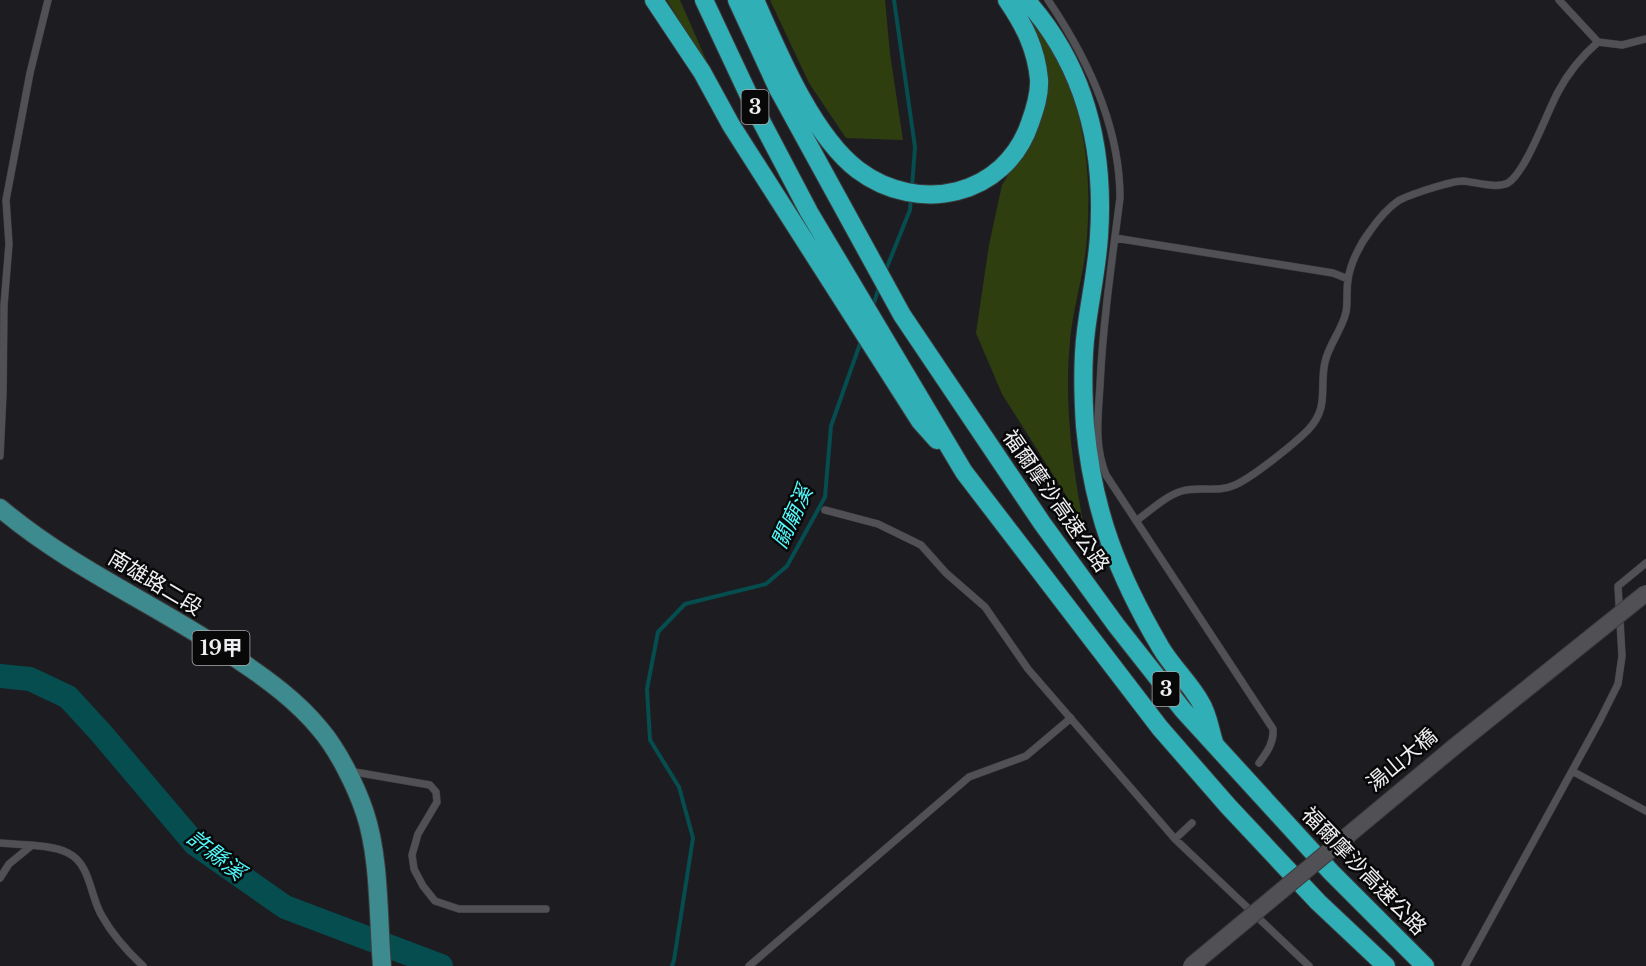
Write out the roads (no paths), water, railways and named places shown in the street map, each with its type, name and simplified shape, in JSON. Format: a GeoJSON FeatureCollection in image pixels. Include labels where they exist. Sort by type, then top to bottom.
{"type":"FeatureCollection","features":[{"type":"Feature","properties":{"kind":"highway"},"geometry":{"type":"LineString","coordinates":[[654,0],[702,72],[731,125],[794,224],[925,417]]}},
{"type":"Feature","properties":{"kind":"highway","name":"3"},"geometry":{"type":"LineString","coordinates":[[704,0],[758,115],[809,212],[925,417],[964,472],[1160,728],[1228,806],[1311,894],[1386,966]]}},
{"type":"Feature","properties":{"kind":"highway","name":"福爾摩沙高速公路"},"geometry":{"type":"LineString","coordinates":[[737,0],[778,89],[902,315],[1042,523],[1109,616],[1183,710],[1331,872],[1425,966]]}},
{"type":"Feature","properties":{"kind":"highway"},"geometry":{"type":"LineString","coordinates":[[754,0],[803,100],[823,132],[840,152],[858,170],[885,185],[910,193],[934,195],[957,192],[977,185],[999,170],[1015,154],[1027,133],[1036,105],[1039,80],[1033,51],[1024,25],[1007,0]]}},
{"type":"Feature","properties":{"kind":"highway"},"geometry":{"type":"LineString","coordinates":[[1026,0],[1046,23],[1066,58],[1085,99],[1094,131],[1099,166],[1100,236],[1086,332],[1083,389],[1085,427],[1094,493],[1126,585],[1167,658],[1202,704],[1217,749]]}},
{"type":"Feature","properties":{"kind":"main road","name":"南雄路二段"},"geometry":{"type":"LineString","coordinates":[[0,508],[47,544],[217,645],[294,702],[321,730],[346,770],[365,813],[373,851],[382,966]]}},
{"type":"Feature","properties":{"kind":"street","name":"湯山大橋"},"geometry":{"type":"LineString","coordinates":[[1191,966],[1454,747],[1646,593]]}},
{"type":"Feature","properties":{"kind":"lane"},"geometry":{"type":"LineString","coordinates":[[0,456],[4,305],[9,243],[6,200],[30,73],[48,0]]}},
{"type":"Feature","properties":{"kind":"lane"},"geometry":{"type":"LineString","coordinates":[[1048,0],[1062,20],[1098,92],[1113,135],[1120,181],[1120,198],[1102,329],[1097,436],[1099,459],[1106,475],[1272,729],[1273,738],[1259,763]]}},
{"type":"Feature","properties":{"kind":"lane"},"geometry":{"type":"LineString","coordinates":[[1559,0],[1598,42],[1622,45],[1646,39]]}},
{"type":"Feature","properties":{"kind":"lane"},"geometry":{"type":"LineString","coordinates":[[1136,521],[1182,491],[1221,490],[1236,485],[1255,473],[1308,430],[1318,417],[1324,399],[1324,365],[1327,352],[1339,333],[1346,311],[1348,279],[1352,264],[1369,231],[1399,201],[1441,185],[1460,181],[1498,185],[1508,183],[1520,171],[1559,90],[1585,53],[1598,42]]}},
{"type":"Feature","properties":{"kind":"lane"},"geometry":{"type":"LineString","coordinates":[[1114,238],[1333,273],[1348,279]]}},
{"type":"Feature","properties":{"kind":"lane"},"geometry":{"type":"LineString","coordinates":[[825,510],[878,524],[921,545],[946,573],[985,607],[1028,669],[1175,839],[1309,966]]}},
{"type":"Feature","properties":{"kind":"lane"},"geometry":{"type":"LineString","coordinates":[[1465,966],[1618,684],[1622,656],[1618,586],[1646,563]]}},
{"type":"Feature","properties":{"kind":"lane"},"geometry":{"type":"LineString","coordinates":[[749,966],[969,777],[1026,756],[1071,718]]}},
{"type":"Feature","properties":{"kind":"lane"},"geometry":{"type":"LineString","coordinates":[[346,770],[430,785],[436,792],[438,802],[418,834],[412,855],[414,869],[435,901],[459,909],[546,909]]}},
{"type":"Feature","properties":{"kind":"lane"},"geometry":{"type":"LineString","coordinates":[[1572,771],[1646,811]]}},
{"type":"Feature","properties":{"kind":"lane"},"geometry":{"type":"LineString","coordinates":[[1175,839],[1192,823]]}},
{"type":"Feature","properties":{"kind":"lane"},"geometry":{"type":"LineString","coordinates":[[0,843],[67,852],[76,858],[83,867],[101,916],[131,955],[143,966]]}},
{"type":"Feature","properties":{"kind":"lane"},"geometry":{"type":"LineString","coordinates":[[0,878],[9,864],[31,846]]}},
{"type":"Feature","properties":{"kind":"waterway","name":"關廟溪"},"geometry":{"type":"LineString","coordinates":[[894,0],[915,147],[912,187]]}},
{"type":"Feature","properties":{"kind":"waterway","name":"關廟溪"},"geometry":{"type":"LineString","coordinates":[[885,272],[910,210],[911,197]]}},
{"type":"Feature","properties":{"kind":"waterway","name":"關廟溪"},"geometry":{"type":"LineString","coordinates":[[873,306],[879,287]]}},
{"type":"Feature","properties":{"kind":"waterway","name":"關廟溪"},"geometry":{"type":"LineString","coordinates":[[672,966],[693,838],[679,787],[650,740],[647,689],[658,632],[685,604],[766,584],[787,566],[825,497],[831,426],[861,341]]}},
{"type":"Feature","properties":{"kind":"waterway","name":"許縣溪"},"geometry":{"type":"LineString","coordinates":[[0,676],[30,679],[68,697],[195,844],[285,907],[441,966]]}}]}
